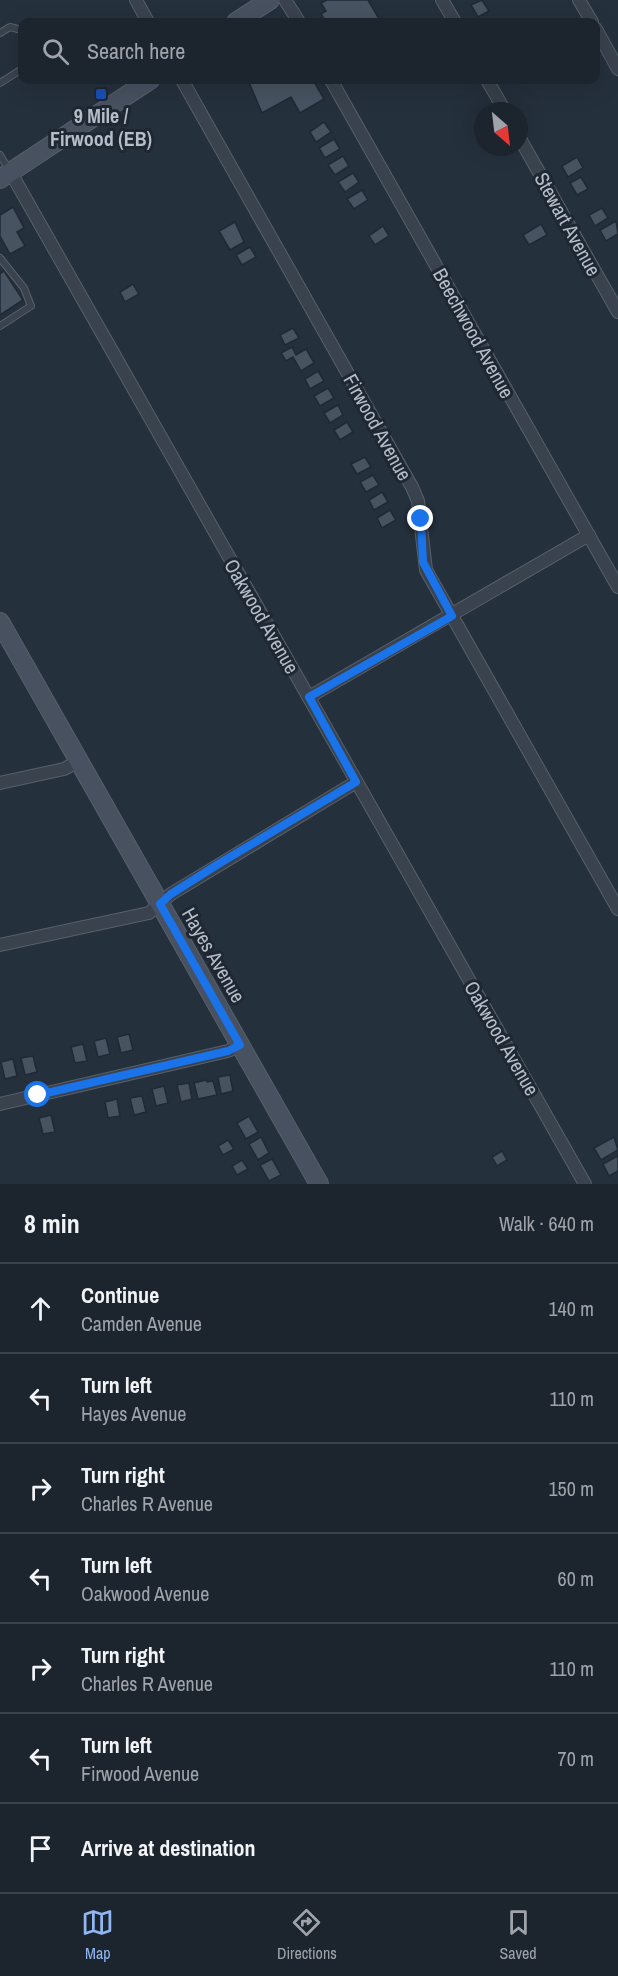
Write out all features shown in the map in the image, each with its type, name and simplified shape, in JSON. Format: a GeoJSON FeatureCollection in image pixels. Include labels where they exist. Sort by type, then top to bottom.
{"type":"FeatureCollection","features":[{"type":"Feature","properties":{"kind":"street"},"geometry":{"type":"LineString","coordinates":[[136,0],[146,18]]}},
{"type":"Feature","properties":{"kind":"street"},"geometry":{"type":"LineString","coordinates":[[242,18],[270,0]]}},
{"type":"Feature","properties":{"kind":"street"},"geometry":{"type":"LineString","coordinates":[[285,0],[296,18]]}},
{"type":"Feature","properties":{"kind":"street"},"geometry":{"type":"LineString","coordinates":[[442,0],[453,18]]}},
{"type":"Feature","properties":{"kind":"street"},"geometry":{"type":"LineString","coordinates":[[579,0],[590,18]]}},
{"type":"Feature","properties":{"kind":"street"},"geometry":{"type":"LineString","coordinates":[[600,36],[618,69]]}},
{"type":"Feature","properties":{"kind":"street"},"geometry":{"type":"LineString","coordinates":[[5,176],[144,84]]}},
{"type":"Feature","properties":{"kind":"street","name":"Firwood Avenue"},"geometry":{"type":"LineString","coordinates":[[184,84],[412,487],[418,501],[423,562],[618,909]]}},
{"type":"Feature","properties":{"kind":"street","name":"Beechwood Avenue"},"geometry":{"type":"LineString","coordinates":[[333,84],[618,587]]}},
{"type":"Feature","properties":{"kind":"street"},"geometry":{"type":"LineString","coordinates":[[489,84],[500,102]]}},
{"type":"Feature","properties":{"kind":"street","name":"Stewart Avenue"},"geometry":{"type":"LineString","coordinates":[[528,152],[618,312]]}},
{"type":"Feature","properties":{"kind":"street","name":"Oakwood Avenue"},"geometry":{"type":"LineString","coordinates":[[5,176],[309,697],[585,1184]]}},
{"type":"Feature","properties":{"kind":"street"},"geometry":{"type":"LineString","coordinates":[[309,697],[589,535]]}},
{"type":"Feature","properties":{"kind":"street","name":"Hayes Avenue"},"geometry":{"type":"LineString","coordinates":[[0,622],[319,1184]]}},
{"type":"Feature","properties":{"kind":"street"},"geometry":{"type":"LineString","coordinates":[[0,783],[64,769],[79,761]]}},
{"type":"Feature","properties":{"kind":"street"},"geometry":{"type":"LineString","coordinates":[[0,945],[149,913],[171,894],[356,782]]}},
{"type":"Feature","properties":{"kind":"street"},"geometry":{"type":"LineString","coordinates":[[0,1104],[228,1051],[240,1045]]}},
{"type":"Feature","properties":{"kind":"lane"},"geometry":{"type":"LineString","coordinates":[[0,33],[10,27],[18,29]]}},
{"type":"Feature","properties":{"kind":"lane"},"geometry":{"type":"LineString","coordinates":[[0,83],[18,72]]}},
{"type":"Feature","properties":{"kind":"lane"},"geometry":{"type":"LineString","coordinates":[[0,155],[5,176]]}},
{"type":"Feature","properties":{"kind":"lane"},"geometry":{"type":"LineString","coordinates":[[0,258],[24,288],[31,306],[0,326]]}},
{"type":"Feature","properties":{"kind":"building"},"geometry":{"type":"Polygon","coordinates":[[[327,0],[368,0],[379,18],[324,18],[321,14],[326,11],[321,3],[327,0]]]}},
{"type":"Feature","properties":{"kind":"building"},"geometry":{"type":"Polygon","coordinates":[[[482,0],[489,11],[478,17],[471,5],[482,0]]]}},
{"type":"Feature","properties":{"kind":"building"},"geometry":{"type":"Polygon","coordinates":[[[250,84],[315,84],[324,99],[300,113],[291,97],[262,113],[250,84]]]}},
{"type":"Feature","properties":{"kind":"building"},"geometry":{"type":"Polygon","coordinates":[[[324,122],[331,132],[316,142],[310,132],[324,122]]]}},
{"type":"Feature","properties":{"kind":"building"},"geometry":{"type":"Polygon","coordinates":[[[334,139],[340,149],[325,158],[319,148],[334,139]]]}},
{"type":"Feature","properties":{"kind":"building"},"geometry":{"type":"Polygon","coordinates":[[[343,156],[349,166],[335,175],[328,165],[343,156]]]}},
{"type":"Feature","properties":{"kind":"building"},"geometry":{"type":"Polygon","coordinates":[[[577,157],[583,168],[568,177],[562,166],[577,157]]]}},
{"type":"Feature","properties":{"kind":"building"},"geometry":{"type":"Polygon","coordinates":[[[353,173],[359,182],[345,192],[338,182],[353,173]]]}},
{"type":"Feature","properties":{"kind":"building"},"geometry":{"type":"Polygon","coordinates":[[[581,177],[588,189],[577,195],[570,183],[581,177]]]}},
{"type":"Feature","properties":{"kind":"building"},"geometry":{"type":"Polygon","coordinates":[[[362,190],[368,200],[354,209],[347,199],[362,190]]]}},
{"type":"Feature","properties":{"kind":"building"},"geometry":{"type":"Polygon","coordinates":[[[13,207],[24,228],[17,232],[25,246],[10,254],[0,236],[0,215],[13,207]]]}},
{"type":"Feature","properties":{"kind":"building"},"geometry":{"type":"Polygon","coordinates":[[[602,208],[608,218],[595,226],[589,215],[602,208]]]}},
{"type":"Feature","properties":{"kind":"building"},"geometry":{"type":"Polygon","coordinates":[[[616,221],[618,234],[606,241],[600,230],[616,221]]]}},
{"type":"Feature","properties":{"kind":"building"},"geometry":{"type":"Polygon","coordinates":[[[235,222],[244,242],[230,250],[219,231],[235,222]]]}},
{"type":"Feature","properties":{"kind":"building"},"geometry":{"type":"Polygon","coordinates":[[[541,224],[547,235],[529,245],[523,235],[541,224]]]}},
{"type":"Feature","properties":{"kind":"building"},"geometry":{"type":"Polygon","coordinates":[[[383,226],[389,236],[375,245],[369,236],[383,226]]]}},
{"type":"Feature","properties":{"kind":"building"},"geometry":{"type":"Polygon","coordinates":[[[250,247],[256,257],[242,265],[236,255],[250,247]]]}},
{"type":"Feature","properties":{"kind":"building"},"geometry":{"type":"Polygon","coordinates":[[[4,271],[23,300],[0,315],[0,274],[4,271]]]}},
{"type":"Feature","properties":{"kind":"building"},"geometry":{"type":"Polygon","coordinates":[[[133,284],[139,294],[125,302],[120,292],[133,284]]]}},
{"type":"Feature","properties":{"kind":"building"},"geometry":{"type":"Polygon","coordinates":[[[293,328],[299,338],[285,345],[280,335],[293,328]]]}},
{"type":"Feature","properties":{"kind":"building"},"geometry":{"type":"Polygon","coordinates":[[[292,347],[296,355],[306,349],[314,363],[301,371],[293,357],[286,361],[281,353],[292,347]]]}},
{"type":"Feature","properties":{"kind":"building"},"geometry":{"type":"Polygon","coordinates":[[[318,371],[324,381],[310,389],[305,379],[318,371]]]}},
{"type":"Feature","properties":{"kind":"building"},"geometry":{"type":"Polygon","coordinates":[[[328,388],[334,398],[320,406],[314,396],[328,388]]]}},
{"type":"Feature","properties":{"kind":"building"},"geometry":{"type":"Polygon","coordinates":[[[338,405],[343,415],[330,423],[324,413],[338,405]]]}},
{"type":"Feature","properties":{"kind":"building"},"geometry":{"type":"Polygon","coordinates":[[[347,422],[353,432],[340,440],[334,430],[347,422]]]}},
{"type":"Feature","properties":{"kind":"building"},"geometry":{"type":"Polygon","coordinates":[[[365,457],[371,467],[357,474],[351,464],[365,457]]]}},
{"type":"Feature","properties":{"kind":"building"},"geometry":{"type":"Polygon","coordinates":[[[373,475],[379,485],[366,492],[360,482],[373,475]]]}},
{"type":"Feature","properties":{"kind":"building"},"geometry":{"type":"Polygon","coordinates":[[[382,492],[388,502],[374,510],[369,500],[382,492]]]}},
{"type":"Feature","properties":{"kind":"building"},"geometry":{"type":"Polygon","coordinates":[[[390,510],[396,520],[382,528],[377,518],[390,510]]]}},
{"type":"Feature","properties":{"kind":"building"},"geometry":{"type":"Polygon","coordinates":[[[129,1034],[133,1050],[121,1053],[117,1037],[129,1034]]]}},
{"type":"Feature","properties":{"kind":"building"},"geometry":{"type":"Polygon","coordinates":[[[106,1038],[110,1054],[98,1057],[94,1041],[106,1038]]]}},
{"type":"Feature","properties":{"kind":"building"},"geometry":{"type":"Polygon","coordinates":[[[83,1044],[87,1061],[75,1063],[71,1047],[83,1044]]]}},
{"type":"Feature","properties":{"kind":"building"},"geometry":{"type":"Polygon","coordinates":[[[33,1056],[37,1072],[25,1075],[21,1058],[33,1056]]]}},
{"type":"Feature","properties":{"kind":"building"},"geometry":{"type":"Polygon","coordinates":[[[13,1059],[17,1076],[5,1079],[1,1062],[13,1059]]]}},
{"type":"Feature","properties":{"kind":"building"},"geometry":{"type":"Polygon","coordinates":[[[230,1075],[233,1091],[221,1094],[218,1077],[230,1075]]]}},
{"type":"Feature","properties":{"kind":"building"},"geometry":{"type":"Polygon","coordinates":[[[206,1080],[207,1082],[213,1081],[217,1095],[198,1099],[194,1083],[206,1080]]]}},
{"type":"Feature","properties":{"kind":"building"},"geometry":{"type":"Polygon","coordinates":[[[189,1083],[192,1099],[181,1102],[177,1085],[189,1083]]]}},
{"type":"Feature","properties":{"kind":"building"},"geometry":{"type":"Polygon","coordinates":[[[164,1086],[168,1103],[156,1106],[152,1089],[164,1086]]]}},
{"type":"Feature","properties":{"kind":"building"},"geometry":{"type":"Polygon","coordinates":[[[142,1096],[146,1112],[134,1115],[130,1098],[142,1096]]]}},
{"type":"Feature","properties":{"kind":"building"},"geometry":{"type":"Polygon","coordinates":[[[117,1099],[120,1116],[108,1118],[105,1102],[117,1099]]]}},
{"type":"Feature","properties":{"kind":"building"},"geometry":{"type":"Polygon","coordinates":[[[51,1115],[55,1132],[43,1134],[39,1118],[51,1115]]]}},
{"type":"Feature","properties":{"kind":"building"},"geometry":{"type":"Polygon","coordinates":[[[249,1116],[258,1132],[246,1139],[237,1123],[249,1116]]]}},
{"type":"Feature","properties":{"kind":"building"},"geometry":{"type":"Polygon","coordinates":[[[261,1137],[269,1153],[258,1160],[249,1144],[261,1137]]]}},
{"type":"Feature","properties":{"kind":"building"},"geometry":{"type":"Polygon","coordinates":[[[614,1137],[618,1150],[601,1160],[594,1148],[614,1137]]]}},
{"type":"Feature","properties":{"kind":"building"},"geometry":{"type":"Polygon","coordinates":[[[228,1140],[234,1149],[223,1155],[218,1146],[228,1140]]]}},
{"type":"Feature","properties":{"kind":"building"},"geometry":{"type":"Polygon","coordinates":[[[502,1151],[507,1160],[497,1166],[492,1157],[502,1151]]]}},
{"type":"Feature","properties":{"kind":"building"},"geometry":{"type":"Polygon","coordinates":[[[618,1156],[618,1171],[609,1176],[603,1164],[618,1156]]]}},
{"type":"Feature","properties":{"kind":"building"},"geometry":{"type":"Polygon","coordinates":[[[272,1159],[281,1175],[269,1181],[260,1165],[272,1159]]]}},
{"type":"Feature","properties":{"kind":"building"},"geometry":{"type":"Polygon","coordinates":[[[242,1160],[248,1169],[237,1175],[232,1166],[242,1160]]]}},
{"type":"Feature","properties":{"kind":"place","name":"9 Mile / Firwood (EB)"},"geometry":{"type":"Point","coordinates":[101,94]}},
{"type":"Feature","properties":{"kind":"route"},"geometry":{"type":"LineString","coordinates":[[38,1095],[228,1051],[240,1045],[160,904],[171,894],[220,863],[356,782],[309,697],[452,616],[423,562],[421,519]]}}]}
